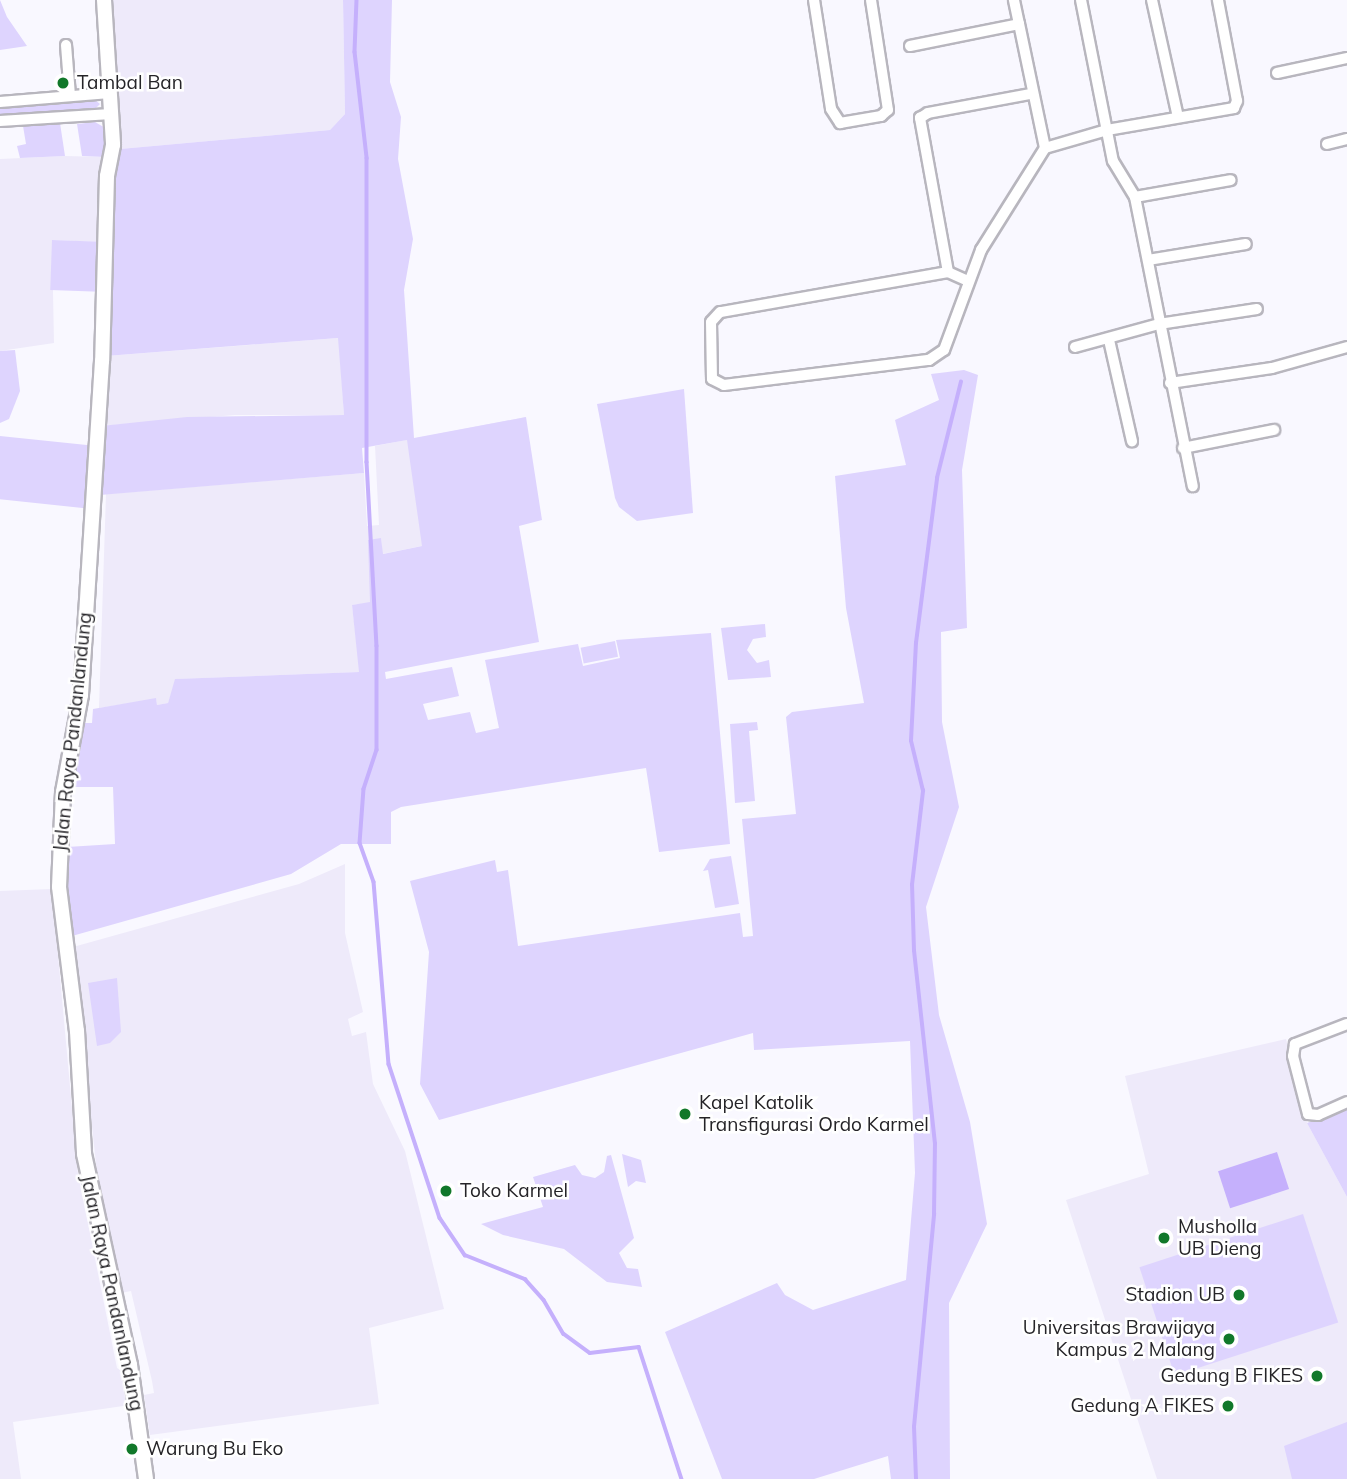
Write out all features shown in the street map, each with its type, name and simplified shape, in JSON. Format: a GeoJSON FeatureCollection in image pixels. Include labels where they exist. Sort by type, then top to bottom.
{"type":"FeatureCollection","features":[{"type":"Feature","properties":{"kind":"street","name":"Jalan Raya Pandanlandung"},"geometry":{"type":"LineString","coordinates":[[104,0],[110,104],[86,632],[78,717],[63,792],[59,887],[77,1031],[84,1154],[130,1365],[145,1479]]}},
{"type":"Feature","properties":{"kind":"street"},"geometry":{"type":"LineString","coordinates":[[814,0],[831,109],[840,123],[881,116],[888,110],[871,0]]}},
{"type":"Feature","properties":{"kind":"street"},"geometry":{"type":"LineString","coordinates":[[1014,0],[1031,94],[1045,148]]}},
{"type":"Feature","properties":{"kind":"street"},"geometry":{"type":"LineString","coordinates":[[1081,0],[1113,161],[1135,197],[1183,448],[1193,486]]}},
{"type":"Feature","properties":{"kind":"street"},"geometry":{"type":"LineString","coordinates":[[1152,0],[1178,117]]}},
{"type":"Feature","properties":{"kind":"street"},"geometry":{"type":"LineString","coordinates":[[968,281],[948,272],[716,314],[711,322],[712,379],[724,386],[929,360],[949,343],[968,281],[991,230],[1045,148],[1107,130],[1230,110],[1237,104],[1218,0]]}},
{"type":"Feature","properties":{"kind":"street"},"geometry":{"type":"LineString","coordinates":[[910,46],[1019,24]]}},
{"type":"Feature","properties":{"kind":"street"},"geometry":{"type":"LineString","coordinates":[[65,45],[70,96]]}},
{"type":"Feature","properties":{"kind":"street"},"geometry":{"type":"LineString","coordinates":[[1277,73],[1347,58]]}},
{"type":"Feature","properties":{"kind":"street"},"geometry":{"type":"LineString","coordinates":[[948,272],[920,118],[928,113],[1031,94]]}},
{"type":"Feature","properties":{"kind":"street"},"geometry":{"type":"LineString","coordinates":[[0,102],[70,96],[110,104]]}},
{"type":"Feature","properties":{"kind":"street"},"geometry":{"type":"LineString","coordinates":[[0,121],[110,104]]}},
{"type":"Feature","properties":{"kind":"street"},"geometry":{"type":"LineString","coordinates":[[1327,145],[1347,139]]}},
{"type":"Feature","properties":{"kind":"street"},"geometry":{"type":"LineString","coordinates":[[1135,197],[1231,180]]}},
{"type":"Feature","properties":{"kind":"street"},"geometry":{"type":"LineString","coordinates":[[1149,260],[1246,244]]}},
{"type":"Feature","properties":{"kind":"street"},"geometry":{"type":"LineString","coordinates":[[1075,347],[1109,340],[1159,324],[1257,309]]}},
{"type":"Feature","properties":{"kind":"street"},"geometry":{"type":"LineString","coordinates":[[1109,340],[1132,441]]}},
{"type":"Feature","properties":{"kind":"street"},"geometry":{"type":"LineString","coordinates":[[1170,383],[1272,368],[1347,347]]}},
{"type":"Feature","properties":{"kind":"street"},"geometry":{"type":"LineString","coordinates":[[1183,448],[1274,430]]}},
{"type":"Feature","properties":{"kind":"street"},"geometry":{"type":"LineString","coordinates":[[1347,1024],[1295,1044],[1293,1056],[1308,1114],[1318,1115],[1347,1102]]}},
{"type":"Feature","properties":{"kind":"shaded area"},"geometry":{"type":"Polygon","coordinates":[[[0,0],[7,17],[27,46],[0,50],[0,0]]]}},
{"type":"Feature","properties":{"kind":"shaded area"},"geometry":{"type":"Polygon","coordinates":[[[111,0],[343,0],[345,114],[330,130],[120,149],[111,0]]]}},
{"type":"Feature","properties":{"kind":"shaded area"},"geometry":{"type":"Polygon","coordinates":[[[343,0],[392,0],[390,82],[401,117],[398,159],[413,239],[404,290],[414,438],[526,417],[542,520],[519,526],[539,642],[385,672],[386,679],[452,667],[459,696],[423,704],[428,720],[470,712],[476,733],[499,728],[485,660],[578,644],[583,666],[620,658],[616,640],[711,633],[730,844],[659,852],[646,768],[401,807],[391,812],[391,844],[341,844],[291,874],[72,936],[65,881],[67,847],[115,844],[113,787],[69,787],[83,723],[92,723],[93,709],[156,698],[157,705],[168,703],[175,679],[359,672],[352,605],[370,602],[368,540],[381,538],[383,554],[422,546],[407,440],[362,448],[364,473],[100,495],[101,426],[187,417],[344,415],[338,338],[106,356],[113,197],[120,149],[330,130],[345,114],[343,0]]]}},
{"type":"Feature","properties":{"kind":"shaded area"},"geometry":{"type":"Polygon","coordinates":[[[95,100],[100,104],[95,109],[0,116],[0,107],[95,100]]]}},
{"type":"Feature","properties":{"kind":"shaded area"},"geometry":{"type":"Polygon","coordinates":[[[95,122],[107,129],[105,157],[82,156],[77,124],[95,122]]]}},
{"type":"Feature","properties":{"kind":"shaded area"},"geometry":{"type":"Polygon","coordinates":[[[60,123],[65,156],[20,158],[17,146],[26,144],[23,126],[60,123]]]}},
{"type":"Feature","properties":{"kind":"shaded area"},"geometry":{"type":"Polygon","coordinates":[[[105,157],[101,242],[52,240],[54,343],[0,351],[0,159],[105,157]]]}},
{"type":"Feature","properties":{"kind":"shaded area"},"geometry":{"type":"Polygon","coordinates":[[[52,240],[101,242],[99,292],[50,290],[52,240]]]}},
{"type":"Feature","properties":{"kind":"shaded area"},"geometry":{"type":"Polygon","coordinates":[[[339,338],[344,415],[235,415],[101,426],[106,356],[339,338]]]}},
{"type":"Feature","properties":{"kind":"shaded area"},"geometry":{"type":"Polygon","coordinates":[[[15,350],[20,391],[9,419],[0,423],[0,351],[15,350]]]}},
{"type":"Feature","properties":{"kind":"shaded area"},"geometry":{"type":"Polygon","coordinates":[[[964,370],[978,375],[962,470],[967,628],[941,632],[942,722],[959,807],[926,907],[939,1015],[970,1122],[987,1224],[949,1303],[950,1479],[891,1479],[888,1456],[814,1479],[722,1479],[665,1332],[777,1283],[785,1295],[813,1310],[906,1280],[915,1173],[910,1041],[754,1050],[753,1033],[439,1120],[420,1084],[429,952],[410,881],[495,860],[497,872],[508,870],[518,946],[740,913],[743,937],[753,936],[742,819],[796,814],[786,717],[792,712],[864,703],[846,608],[835,476],[906,465],[895,420],[939,400],[931,374],[964,370]]]}},
{"type":"Feature","properties":{"kind":"shaded area"},"geometry":{"type":"Polygon","coordinates":[[[684,389],[693,513],[637,521],[619,507],[615,498],[597,404],[684,389]]]}},
{"type":"Feature","properties":{"kind":"shaded area"},"geometry":{"type":"Polygon","coordinates":[[[526,417],[461,538],[382,554],[381,538],[370,603],[352,605],[360,672],[176,679],[168,703],[157,705],[156,699],[99,708],[106,494],[364,473],[367,526],[379,525],[375,446],[526,417]]]}},
{"type":"Feature","properties":{"kind":"shaded area"},"geometry":{"type":"Polygon","coordinates":[[[0,436],[91,446],[85,508],[0,499],[0,436]]]}},
{"type":"Feature","properties":{"kind":"shaded area"},"geometry":{"type":"Polygon","coordinates":[[[765,624],[766,637],[753,639],[747,650],[757,663],[769,660],[771,677],[728,680],[721,628],[765,624]]]}},
{"type":"Feature","properties":{"kind":"shaded area"},"geometry":{"type":"Polygon","coordinates":[[[615,641],[618,657],[584,663],[581,648],[615,641]]]}},
{"type":"Feature","properties":{"kind":"shaded area"},"geometry":{"type":"Polygon","coordinates":[[[757,722],[758,730],[749,731],[755,801],[735,803],[730,724],[757,722]]]}},
{"type":"Feature","properties":{"kind":"shaded area"},"geometry":{"type":"Polygon","coordinates":[[[731,856],[739,904],[715,908],[708,870],[703,871],[710,859],[731,856]]]}},
{"type":"Feature","properties":{"kind":"shaded area"},"geometry":{"type":"Polygon","coordinates":[[[345,864],[345,933],[363,1012],[348,1019],[352,1036],[366,1032],[373,1084],[405,1151],[444,1309],[369,1328],[379,1404],[150,1435],[144,1395],[154,1393],[152,1381],[131,1291],[121,1293],[99,1192],[73,947],[299,884],[345,864]]]}},
{"type":"Feature","properties":{"kind":"shaded area"},"geometry":{"type":"Polygon","coordinates":[[[52,889],[78,1174],[117,1368],[126,1374],[130,1405],[13,1422],[21,1479],[0,1479],[0,891],[52,889]]]}},
{"type":"Feature","properties":{"kind":"shaded area"},"geometry":{"type":"Polygon","coordinates":[[[117,978],[121,1032],[110,1043],[97,1046],[88,983],[117,978]]]}},
{"type":"Feature","properties":{"kind":"shaded area","name":"Universitas Brawijaya Kampus 2 Malang"},"geometry":{"type":"Polygon","coordinates":[[[1286,1039],[1307,1123],[1347,1197],[1347,1479],[1157,1479],[1066,1200],[1149,1174],[1125,1076],[1286,1039]]]}},
{"type":"Feature","properties":{"kind":"shaded area"},"geometry":{"type":"Polygon","coordinates":[[[1347,1107],[1347,1197],[1307,1123],[1347,1107]]]}},
{"type":"Feature","properties":{"kind":"shaded area"},"geometry":{"type":"Polygon","coordinates":[[[1277,1152],[1289,1189],[1230,1208],[1218,1171],[1277,1152]]]}},
{"type":"Feature","properties":{"kind":"shaded area"},"geometry":{"type":"Polygon","coordinates":[[[622,1154],[641,1160],[646,1183],[636,1181],[628,1187],[622,1154]]]}},
{"type":"Feature","properties":{"kind":"shaded area"},"geometry":{"type":"Polygon","coordinates":[[[611,1155],[634,1238],[619,1253],[627,1268],[638,1269],[642,1287],[607,1282],[564,1249],[503,1235],[481,1224],[543,1207],[533,1177],[575,1165],[582,1175],[595,1178],[604,1172],[607,1156],[611,1155]]]}},
{"type":"Feature","properties":{"kind":"shaded area","name":"Stadion UB"},"geometry":{"type":"Polygon","coordinates":[[[1303,1214],[1338,1322],[1175,1376],[1139,1267],[1303,1214]]]}},
{"type":"Feature","properties":{"kind":"shaded area"},"geometry":{"type":"Polygon","coordinates":[[[1347,1422],[1347,1479],[1292,1479],[1284,1446],[1347,1422]]]}},
{"type":"Feature","properties":{"kind":"waterway"},"geometry":{"type":"LineString","coordinates":[[357,0],[355,52],[367,158],[367,462],[377,646],[377,750],[364,789],[360,843],[374,882],[389,1064],[440,1218],[465,1255],[525,1279],[544,1300],[564,1334],[590,1353],[639,1347],[682,1479]]}},
{"type":"Feature","properties":{"kind":"waterway"},"geometry":{"type":"LineString","coordinates":[[916,1479],[914,1427],[934,1214],[935,1144],[914,951],[912,885],[923,791],[911,741],[916,643],[937,478],[961,382]]}},
{"type":"Feature","properties":{"kind":"place","name":"Tambal Ban"},"geometry":{"type":"Point","coordinates":[63,83]}},
{"type":"Feature","properties":{"kind":"place","name":"Kapel Katolik Transfigurasi Ordo Karmel"},"geometry":{"type":"Point","coordinates":[685,1114]}},
{"type":"Feature","properties":{"kind":"place","name":"Toko Karmel"},"geometry":{"type":"Point","coordinates":[446,1191]}},
{"type":"Feature","properties":{"kind":"place","name":"Musholla UB Dieng"},"geometry":{"type":"Point","coordinates":[1164,1238]}},
{"type":"Feature","properties":{"kind":"place","name":"Stadion UB"},"geometry":{"type":"Point","coordinates":[1239,1295]}},
{"type":"Feature","properties":{"kind":"place","name":"Universitas Brawijaya Kampus 2 Malang"},"geometry":{"type":"Point","coordinates":[1229,1339]}},
{"type":"Feature","properties":{"kind":"place","name":"Gedung B FIKES"},"geometry":{"type":"Point","coordinates":[1317,1376]}},
{"type":"Feature","properties":{"kind":"place","name":"Gedung A FIKES"},"geometry":{"type":"Point","coordinates":[1228,1406]}},
{"type":"Feature","properties":{"kind":"place","name":"Warung Bu Eko"},"geometry":{"type":"Point","coordinates":[132,1449]}}]}
